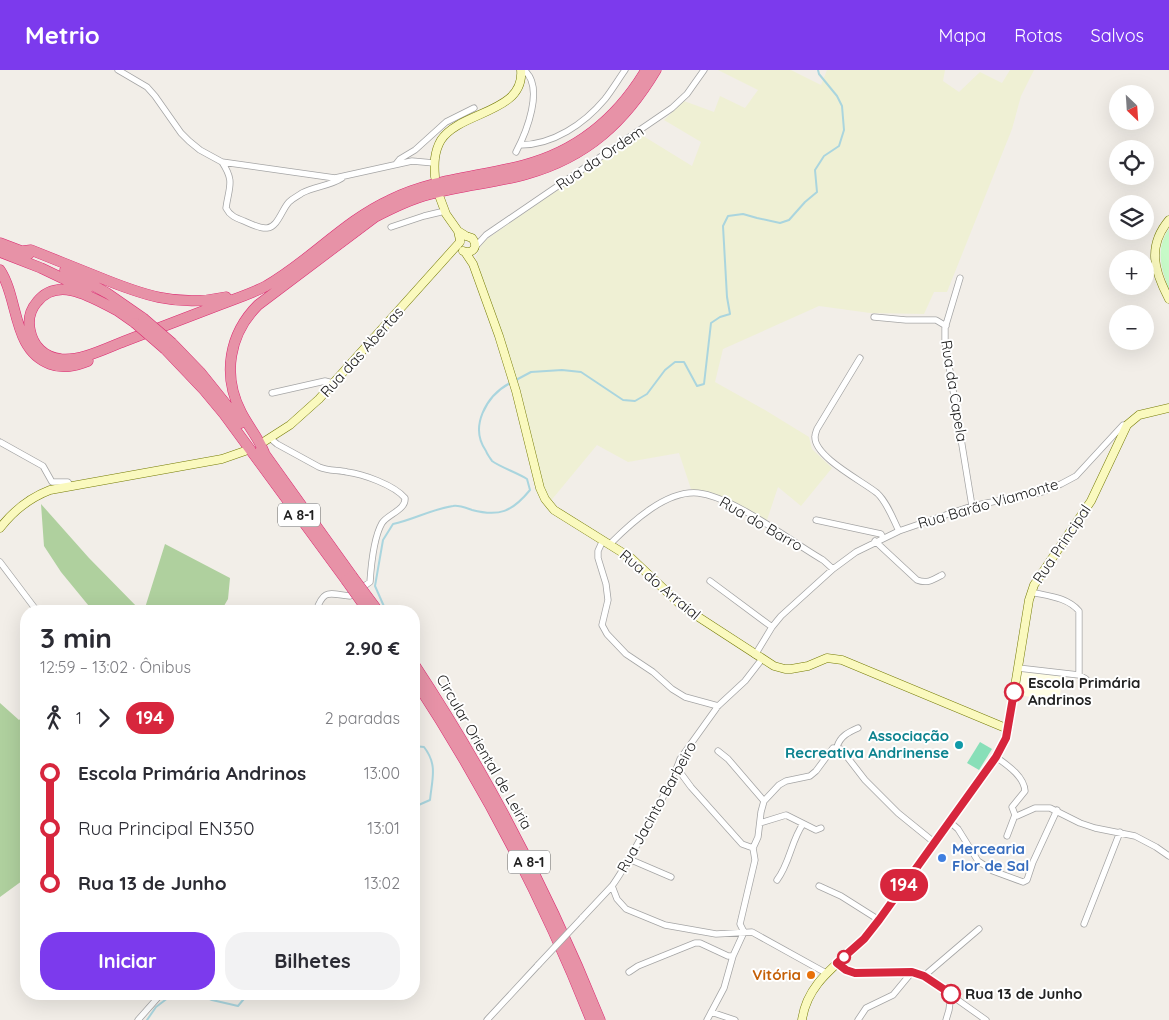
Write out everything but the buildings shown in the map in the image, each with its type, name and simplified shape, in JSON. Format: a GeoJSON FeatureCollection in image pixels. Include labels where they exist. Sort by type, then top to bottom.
{"type":"FeatureCollection","features":[{"type":"Feature","properties":{"kind":"highway"},"geometry":{"type":"LineString","coordinates":[[120,312],[75,291],[56,290],[40,298],[33,307],[30,317],[30,330],[36,346],[47,355],[61,359],[78,357],[192,316],[264,287],[300,264],[365,213],[390,200],[440,182],[530,164],[556,154],[579,142],[602,125],[617,110],[631,94],[646,70]]}},
{"type":"Feature","properties":{"kind":"highway"},"geometry":{"type":"LineString","coordinates":[[264,452],[234,396],[230,372],[231,354],[237,335],[251,312],[258,305],[375,217],[403,203],[444,190],[526,174],[562,162],[577,154],[616,124],[636,100],[656,70]]}},
{"type":"Feature","properties":{"kind":"highway","name":"A 8-1"},"geometry":{"type":"LineString","coordinates":[[0,243],[70,272],[96,286],[168,346],[214,388],[264,452],[349,578],[365,605]]}},
{"type":"Feature","properties":{"kind":"highway"},"geometry":{"type":"LineString","coordinates":[[23,251],[32,250],[128,289],[176,301],[201,302],[230,297],[276,279]]}},
{"type":"Feature","properties":{"kind":"highway","name":"A 8-1"},"geometry":{"type":"LineString","coordinates":[[0,252],[66,279],[95,294],[120,312],[139,321]]}},
{"type":"Feature","properties":{"kind":"highway"},"geometry":{"type":"LineString","coordinates":[[0,270],[9,288],[20,329],[28,347],[43,361],[63,366],[83,363],[194,320],[275,287],[305,271]]}},
{"type":"Feature","properties":{"kind":"highway","name":"A 8-1"},"geometry":{"type":"LineString","coordinates":[[168,346],[224,414],[349,578],[373,605]]}},
{"type":"Feature","properties":{"kind":"highway","name":"Circular Oriental de Leiria"},"geometry":{"type":"LineString","coordinates":[[420,675],[523,868],[551,926],[591,1020]]}},
{"type":"Feature","properties":{"kind":"highway","name":"Circular Oriental de Leiria"},"geometry":{"type":"LineString","coordinates":[[420,687],[441,713],[488,786],[529,862],[563,932],[600,1020]]}},
{"type":"Feature","properties":{"kind":"street"},"geometry":{"type":"LineString","coordinates":[[118,70],[147,87],[181,133],[200,150],[222,162],[334,178],[412,161],[434,163]]}},
{"type":"Feature","properties":{"kind":"street"},"geometry":{"type":"LineString","coordinates":[[435,177],[434,163],[438,145],[447,133],[503,103],[513,95],[520,84],[523,70],[531,77],[533,96],[529,122],[516,152]]}},
{"type":"Feature","properties":{"kind":"street"},"geometry":{"type":"LineString","coordinates":[[520,145],[542,143],[575,126],[605,99],[625,70]]}},
{"type":"Feature","properties":{"kind":"street","name":"Rua da Ordem"},"geometry":{"type":"LineString","coordinates":[[464,243],[486,235],[657,120],[687,94],[704,70]]}},
{"type":"Feature","properties":{"kind":"street"},"geometry":{"type":"LineString","coordinates":[[396,164],[400,159],[415,150],[446,122],[474,108]]}},
{"type":"Feature","properties":{"kind":"street"},"geometry":{"type":"LineString","coordinates":[[222,162],[230,174],[231,182],[226,208],[228,213],[234,218],[266,229],[272,227],[278,221],[283,209],[291,200],[304,192],[336,182],[344,177]]}},
{"type":"Feature","properties":{"kind":"street"},"geometry":{"type":"LineString","coordinates":[[440,198],[444,211],[464,243],[475,242],[475,248]]}},
{"type":"Feature","properties":{"kind":"street"},"geometry":{"type":"LineString","coordinates":[[391,227],[444,211]]}},
{"type":"Feature","properties":{"kind":"street"},"geometry":{"type":"LineString","coordinates":[[1169,220],[1159,235],[1154,254],[1156,269],[1169,300]]}},
{"type":"Feature","properties":{"kind":"street","name":"Rua da Ordem"},"geometry":{"type":"LineString","coordinates":[[475,248],[486,235]]}},
{"type":"Feature","properties":{"kind":"street","name":"Rua das Abertas"},"geometry":{"type":"LineString","coordinates":[[267,439],[300,417],[450,253],[464,243],[471,252],[475,248]]}},
{"type":"Feature","properties":{"kind":"street","name":"Rua do Arraial"},"geometry":{"type":"LineString","coordinates":[[464,243],[496,328],[512,378],[539,485],[545,499],[557,513],[607,542],[644,570],[684,607],[759,657],[784,670],[808,666],[827,658],[842,660],[1008,729]]}},
{"type":"Feature","properties":{"kind":"street","name":"Rua do Arraial"},"geometry":{"type":"LineString","coordinates":[[473,264],[475,248]]}},
{"type":"Feature","properties":{"kind":"street","name":"Rua da Capela"},"geometry":{"type":"LineString","coordinates":[[960,278],[946,326],[945,341],[972,506]]}},
{"type":"Feature","properties":{"kind":"street"},"geometry":{"type":"LineString","coordinates":[[874,317],[936,320],[946,326]]}},
{"type":"Feature","properties":{"kind":"street"},"geometry":{"type":"LineString","coordinates":[[860,358],[817,429],[815,437],[821,449],[840,468],[878,494],[899,531]]}},
{"type":"Feature","properties":{"kind":"street"},"geometry":{"type":"LineString","coordinates":[[272,393],[325,381],[333,383]]}},
{"type":"Feature","properties":{"kind":"street"},"geometry":{"type":"LineString","coordinates":[[1127,425],[1139,415],[1167,410]]}},
{"type":"Feature","properties":{"kind":"street","name":"Rua Barão Viamonte"},"geometry":{"type":"LineString","coordinates":[[759,657],[772,627],[781,616],[833,569],[856,552],[875,541],[899,531],[972,506],[1042,492],[1061,484],[1076,476],[1123,425],[1127,425]]}},
{"type":"Feature","properties":{"kind":"street","name":"Rua Principal"},"geometry":{"type":"LineString","coordinates":[[802,1020],[808,999],[816,985],[826,973],[864,939],[879,920],[996,757],[1008,729],[1031,592],[1036,580],[1090,501],[1127,425]]}},
{"type":"Feature","properties":{"kind":"street"},"geometry":{"type":"LineString","coordinates":[[267,439],[319,468],[349,472],[367,477],[397,491],[405,498],[403,506],[384,520],[380,527],[370,582],[350,596],[330,592],[325,594],[318,605]]}},
{"type":"Feature","properties":{"kind":"street"},"geometry":{"type":"LineString","coordinates":[[0,442],[43,466],[52,482],[68,482],[70,486]]}},
{"type":"Feature","properties":{"kind":"street"},"geometry":{"type":"LineString","coordinates":[[0,528],[17,508],[30,499],[50,490],[222,459],[245,451]]}},
{"type":"Feature","properties":{"kind":"street","name":"Rua do Barro"},"geometry":{"type":"LineString","coordinates":[[607,542],[660,504],[686,494],[697,493],[711,496],[740,509],[823,560],[833,569]]}},
{"type":"Feature","properties":{"kind":"street"},"geometry":{"type":"LineString","coordinates":[[816,520],[881,534],[883,538]]}},
{"type":"Feature","properties":{"kind":"street"},"geometry":{"type":"LineString","coordinates":[[875,541],[917,580],[929,582],[942,575]]}},
{"type":"Feature","properties":{"kind":"street"},"geometry":{"type":"LineString","coordinates":[[607,542],[598,551],[608,600],[602,625],[606,634],[626,654],[653,672],[672,689],[685,697],[718,706]]}},
{"type":"Feature","properties":{"kind":"street"},"geometry":{"type":"LineString","coordinates":[[0,562],[32,605]]}},
{"type":"Feature","properties":{"kind":"street"},"geometry":{"type":"LineString","coordinates":[[710,581],[772,627]]}},
{"type":"Feature","properties":{"kind":"street"},"geometry":{"type":"LineString","coordinates":[[1031,592],[1066,600],[1079,611],[1079,675]]}},
{"type":"Feature","properties":{"kind":"street","name":"Rua Jacinto Barbeiro"},"geometry":{"type":"LineString","coordinates":[[759,657],[745,681],[718,706],[680,759],[629,860],[612,886],[617,899],[626,909],[665,926],[716,934],[752,932],[826,973]]}},
{"type":"Feature","properties":{"kind":"street"},"geometry":{"type":"LineString","coordinates":[[1018,668],[1079,675],[1086,679]]}},
{"type":"Feature","properties":{"kind":"street"},"geometry":{"type":"LineString","coordinates":[[837,747],[838,741],[842,737],[858,728]]}},
{"type":"Feature","properties":{"kind":"street"},"geometry":{"type":"LineString","coordinates":[[707,1020],[724,988],[733,956],[744,932],[740,924],[755,860],[753,848],[758,838],[760,812],[764,801],[779,785],[786,781],[810,776],[833,748],[837,747]]}},
{"type":"Feature","properties":{"kind":"street"},"geometry":{"type":"LineString","coordinates":[[837,747],[841,749],[866,780],[898,813],[935,843]]}},
{"type":"Feature","properties":{"kind":"street"},"geometry":{"type":"LineString","coordinates":[[718,751],[728,759],[764,801]]}},
{"type":"Feature","properties":{"kind":"street"},"geometry":{"type":"LineString","coordinates":[[996,757],[1014,773],[1024,786],[1025,791],[1012,807],[1014,815],[1007,836]]}},
{"type":"Feature","properties":{"kind":"street"},"geometry":{"type":"LineString","coordinates":[[677,768],[691,787],[742,844],[753,848]]}},
{"type":"Feature","properties":{"kind":"street"},"geometry":{"type":"LineString","coordinates":[[1014,815],[1017,816],[1035,808],[1050,808],[1080,823],[1135,836],[1169,856]]}},
{"type":"Feature","properties":{"kind":"street"},"geometry":{"type":"LineString","coordinates":[[950,822],[958,829],[978,861],[993,871],[1023,882],[1027,880],[1033,862],[1057,810]]}},
{"type":"Feature","properties":{"kind":"street"},"geometry":{"type":"LineString","coordinates":[[760,823],[786,815],[816,830],[821,828]]}},
{"type":"Feature","properties":{"kind":"street"},"geometry":{"type":"LineString","coordinates":[[777,880],[786,865],[796,835],[803,824]]}},
{"type":"Feature","properties":{"kind":"street"},"geometry":{"type":"LineString","coordinates":[[1084,924],[1120,832]]}},
{"type":"Feature","properties":{"kind":"street"},"geometry":{"type":"LineString","coordinates":[[629,860],[671,877]]}},
{"type":"Feature","properties":{"kind":"street"},"geometry":{"type":"LineString","coordinates":[[487,1020],[612,886]]}},
{"type":"Feature","properties":{"kind":"street"},"geometry":{"type":"LineString","coordinates":[[819,886],[841,896],[879,920]]}},
{"type":"Feature","properties":{"kind":"street"},"geometry":{"type":"LineString","coordinates":[[924,976],[978,929]]}},
{"type":"Feature","properties":{"kind":"street"},"geometry":{"type":"LineString","coordinates":[[629,972],[638,966],[695,943],[700,943],[728,956],[733,956]]}},
{"type":"Feature","properties":{"kind":"street"},"geometry":{"type":"LineString","coordinates":[[837,963],[846,970],[855,973],[912,972],[924,976],[986,1020]]}},
{"type":"Feature","properties":{"kind":"street"},"geometry":{"type":"LineString","coordinates":[[858,1020],[866,1008],[893,994],[912,972]]}},
{"type":"Feature","properties":{"kind":"street"},"geometry":{"type":"LineString","coordinates":[[946,1020],[951,994]]}},
{"type":"Feature","properties":{"kind":"street"},"geometry":{"type":"LineString","coordinates":[[138,1020],[156,1000]]}},
{"type":"Feature","properties":{"kind":"street"},"geometry":{"type":"LineString","coordinates":[[711,1012],[735,1020]]}},
{"type":"Feature","properties":{"kind":"shaded area"},"geometry":{"type":"Polygon","coordinates":[[[1022,669],[1063,674],[1059,702],[1019,695],[1022,669]]]}},
{"type":"Feature","properties":{"kind":"green space"},"geometry":{"type":"Polygon","coordinates":[[[718,70],[791,70],[821,85],[827,70],[945,70],[943,81],[959,92],[980,72],[1002,83],[1010,70],[1034,70],[1021,96],[1012,129],[947,292],[934,292],[924,314],[870,313],[819,306],[723,349],[715,382],[809,437],[812,449],[832,468],[801,506],[778,487],[766,523],[730,500],[691,489],[679,453],[628,462],[597,445],[549,503],[544,493],[521,392],[476,257],[483,242],[640,134],[692,166],[701,142],[664,120],[684,101],[714,112],[720,96],[745,108],[758,90],[718,70]]]}},
{"type":"Feature","properties":{"kind":"green space"},"geometry":{"type":"Polygon","coordinates":[[[1169,229],[1169,289],[1162,266],[1161,251],[1169,229]]]}},
{"type":"Feature","properties":{"kind":"green space"},"geometry":{"type":"Polygon","coordinates":[[[41,504],[89,558],[135,605],[88,605],[61,572],[44,546],[41,504]]]}},
{"type":"Feature","properties":{"kind":"green space"},"geometry":{"type":"Polygon","coordinates":[[[165,544],[230,578],[228,599],[224,605],[146,605],[165,544]]]}},
{"type":"Feature","properties":{"kind":"green space"},"geometry":{"type":"Polygon","coordinates":[[[0,703],[20,719],[20,882],[0,897],[0,703]]]}},
{"type":"Feature","properties":{"kind":"green space"},"geometry":{"type":"Polygon","coordinates":[[[980,742],[992,749],[979,770],[967,763],[980,742]]]}},
{"type":"Feature","properties":{"kind":"waterway"},"geometry":{"type":"LineString","coordinates":[[516,380],[531,372],[562,370],[581,372],[623,400],[635,401],[647,394],[665,370],[675,362],[684,362],[697,386],[704,384],[711,323],[720,317],[730,314],[727,297],[723,226],[728,216],[743,214],[780,223],[789,220],[817,192],[815,170],[824,156],[839,146],[844,130],[842,106],[818,70]]}},
{"type":"Feature","properties":{"kind":"waterway"},"geometry":{"type":"LineString","coordinates":[[383,605],[375,586],[383,540],[393,524],[453,506],[497,513],[511,508],[530,490],[527,479],[492,461],[481,442],[479,432],[480,422],[487,404],[501,389],[510,383]]}},
{"type":"Feature","properties":{"kind":"waterway"},"geometry":{"type":"LineString","coordinates":[[420,747],[424,747],[433,766],[430,800],[420,804]]}},
{"type":"Feature","properties":{"kind":"waterway"},"geometry":{"type":"LineString","coordinates":[[147,1020],[156,1007],[165,1000]]}},
{"type":"Feature","properties":{"kind":"waterway"},"geometry":{"type":"LineString","coordinates":[[212,1000],[238,1006],[243,1000]]}},
{"type":"Feature","properties":{"kind":"bus line","name":"194"},"geometry":{"type":"LineString","coordinates":[[951,994],[924,976],[912,972],[855,973],[846,970],[837,963],[864,939],[879,920],[996,757],[1006,738],[1014,692]]}},
{"type":"Feature","properties":{"kind":"place","name":"Escola Primária Andrinos"},"geometry":{"type":"Point","coordinates":[1014,692]}},
{"type":"Feature","properties":{"kind":"place","name":"Associação Recreativa Andrinense"},"geometry":{"type":"Point","coordinates":[959,745]}},
{"type":"Feature","properties":{"kind":"place","name":"Mercearia Flor de Sal"},"geometry":{"type":"Point","coordinates":[942,858]}},
{"type":"Feature","properties":{"kind":"place","name":"Vitória"},"geometry":{"type":"Point","coordinates":[811,975]}},
{"type":"Feature","properties":{"kind":"place","name":"Rua 13 de Junho"},"geometry":{"type":"Point","coordinates":[951,994]}}]}
